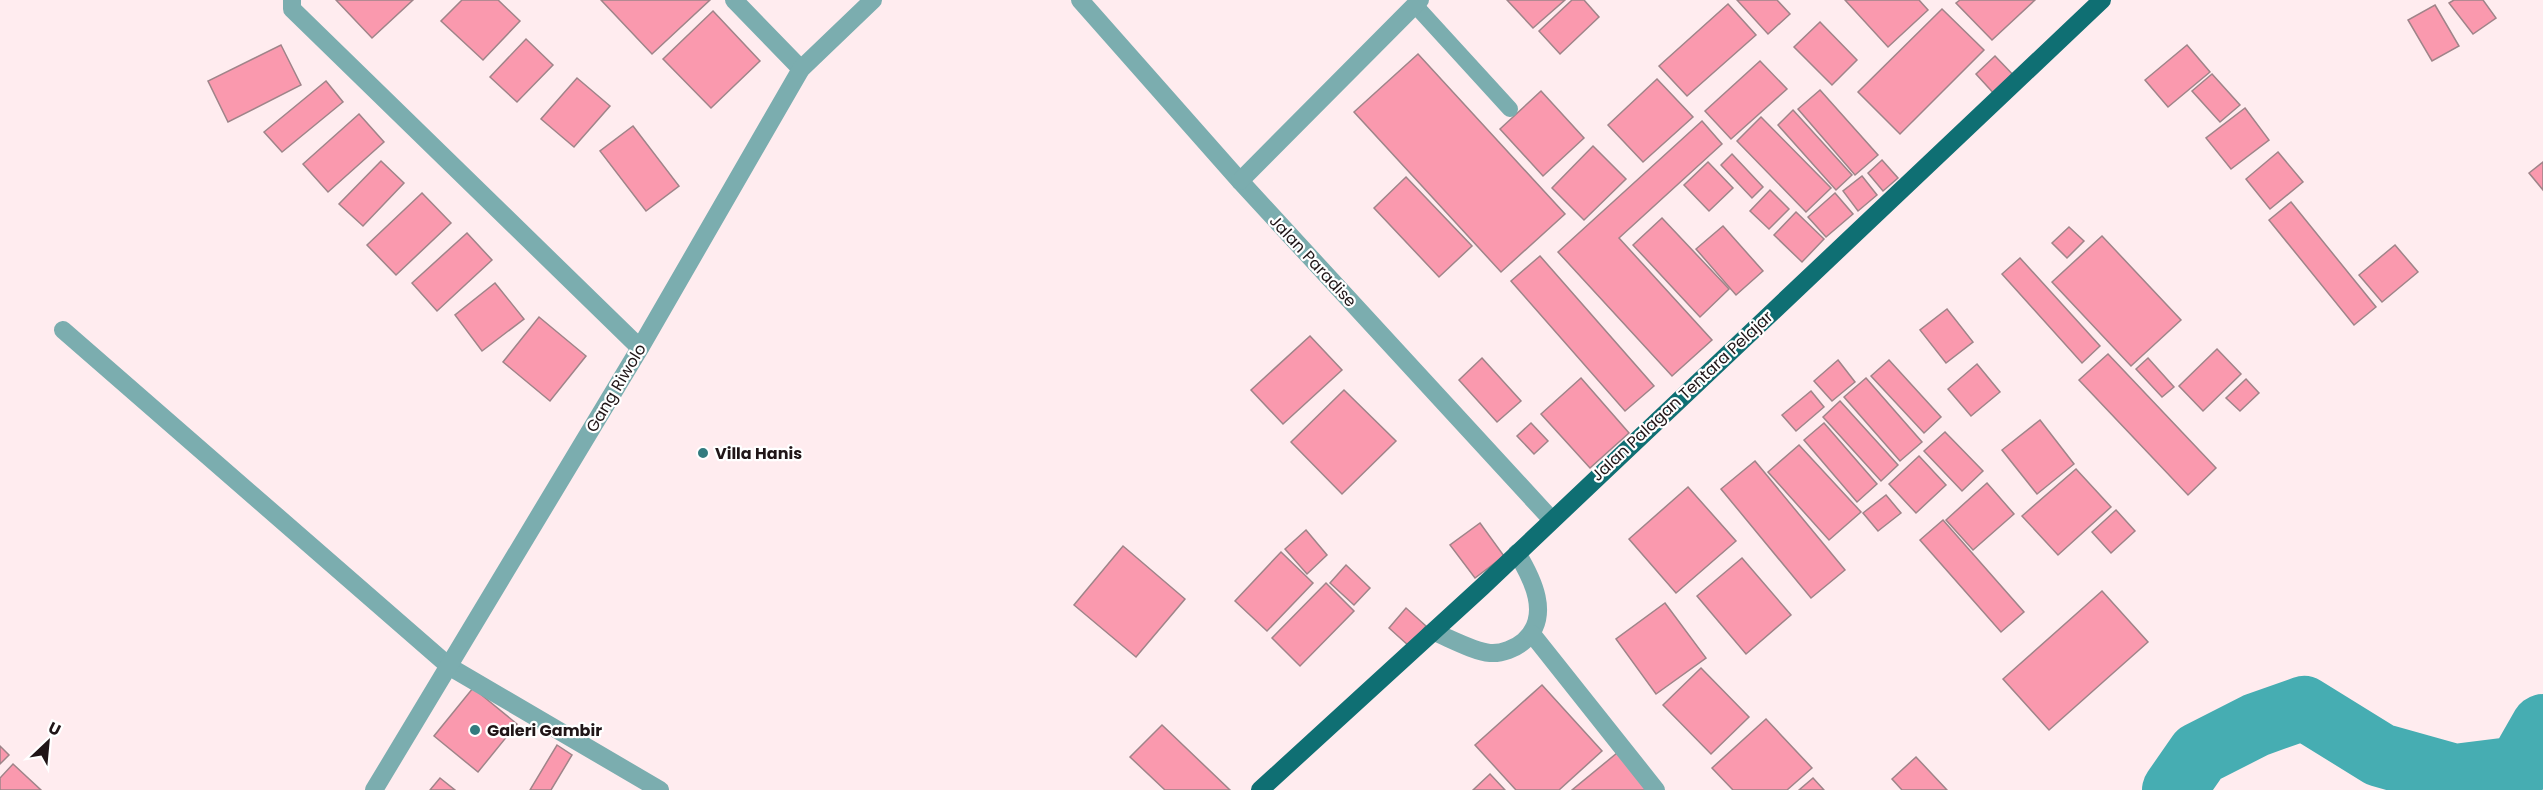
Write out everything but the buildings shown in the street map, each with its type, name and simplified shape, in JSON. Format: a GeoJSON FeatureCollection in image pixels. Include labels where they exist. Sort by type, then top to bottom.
{"type":"FeatureCollection","features":[{"type":"Feature","properties":{"kind":"main road","name":"Jalan Palagan Tentara Pelajar"},"geometry":{"type":"LineString","coordinates":[[1260,790],[1434,632],[2102,0]]}},
{"type":"Feature","properties":{"kind":"street"},"geometry":{"type":"LineString","coordinates":[[292,0],[292,9],[640,348]]}},
{"type":"Feature","properties":{"kind":"street"},"geometry":{"type":"LineString","coordinates":[[734,0],[801,69]]}},
{"type":"Feature","properties":{"kind":"street","name":"Gang Riwolo"},"geometry":{"type":"LineString","coordinates":[[374,790],[640,348],[801,69],[873,0]]}},
{"type":"Feature","properties":{"kind":"street","name":"Jalan Paradise"},"geometry":{"type":"LineString","coordinates":[[1080,0],[1240,181],[1551,519]]}},
{"type":"Feature","properties":{"kind":"street"},"geometry":{"type":"LineString","coordinates":[[1240,181],[1418,2]]}},
{"type":"Feature","properties":{"kind":"street"},"geometry":{"type":"LineString","coordinates":[[63,330],[450,667],[660,790]]}},
{"type":"Feature","properties":{"kind":"street"},"geometry":{"type":"LineString","coordinates":[[1434,632],[1491,653],[1516,648],[1532,634],[1537,618],[1538,597],[1532,577],[1517,553]]}},
{"type":"Feature","properties":{"kind":"street"},"geometry":{"type":"LineString","coordinates":[[1532,634],[1656,790]]}},
{"type":"Feature","properties":{"kind":"lane"},"geometry":{"type":"LineString","coordinates":[[1418,2],[1510,109]]}},
{"type":"Feature","properties":{"kind":"waterway"},"geometry":{"type":"LineString","coordinates":[[2174,790],[2199,754],[2256,725],[2304,708],[2380,755],[2455,776],[2519,768],[2543,726]]}},
{"type":"Feature","properties":{"kind":"place","name":"Villa Hanis"},"geometry":{"type":"Point","coordinates":[703,453]}},
{"type":"Feature","properties":{"kind":"place","name":"Galeri Gambir"},"geometry":{"type":"Point","coordinates":[475,730]}}]}
